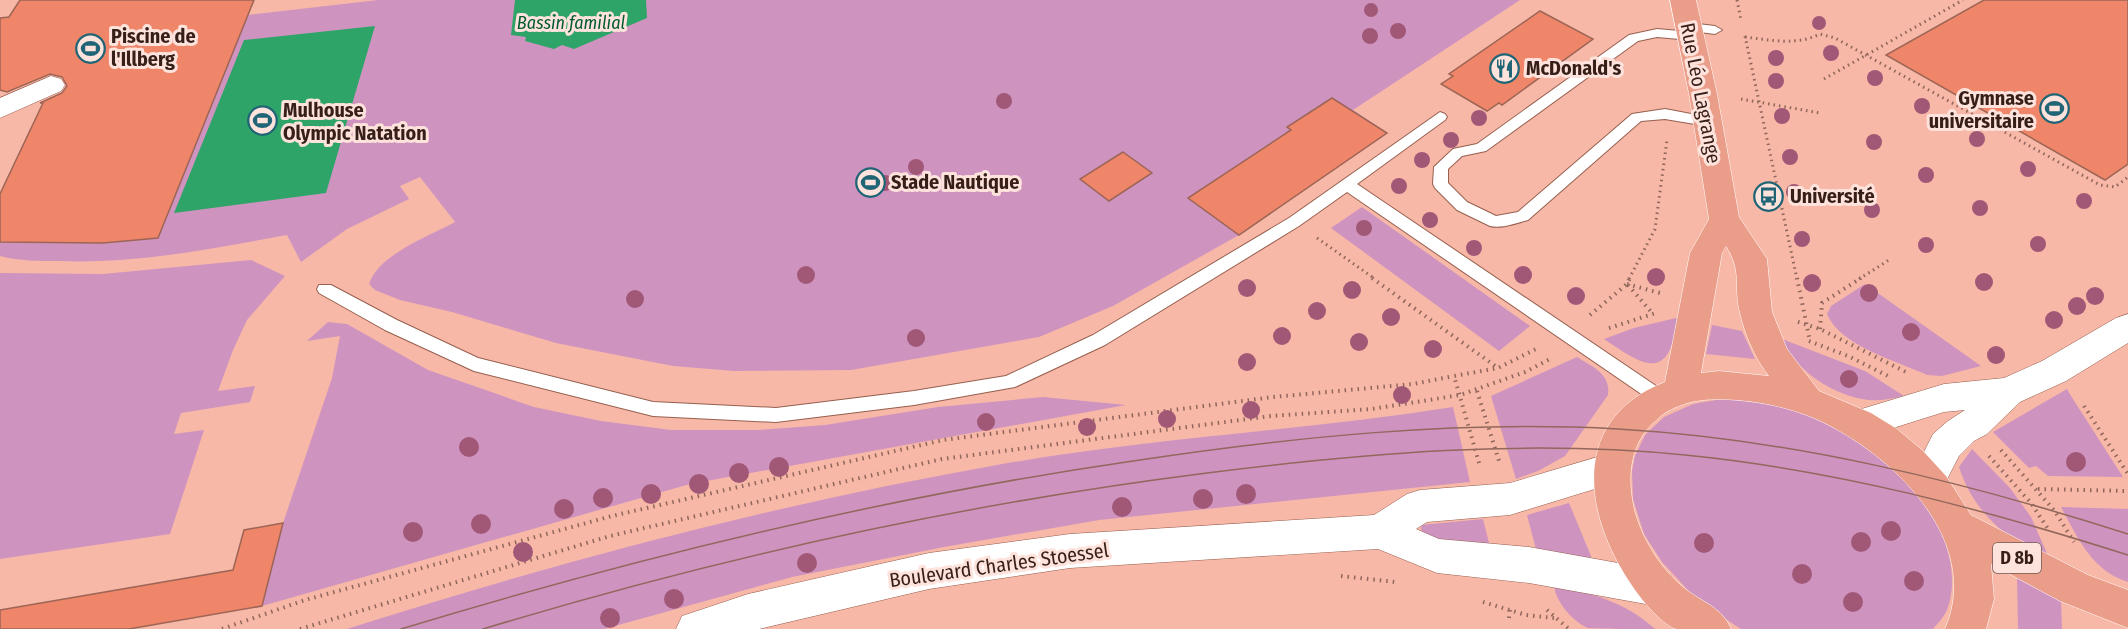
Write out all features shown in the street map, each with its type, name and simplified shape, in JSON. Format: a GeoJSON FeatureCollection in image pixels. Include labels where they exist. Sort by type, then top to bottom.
{"type":"FeatureCollection","features":[{"type":"Feature","properties":{"kind":"main road","name":"Rue Léo Lagrange"},"geometry":{"type":"LineString","coordinates":[[1683,0],[1698,31],[1707,122],[1724,219]]}},
{"type":"Feature","properties":{"kind":"main road"},"geometry":{"type":"LineString","coordinates":[[0,109],[51,85]]}},
{"type":"Feature","properties":{"kind":"main road"},"geometry":{"type":"LineString","coordinates":[[1670,393],[1706,253],[1724,219],[1751,259],[1756,312],[1772,355],[1805,398]]}},
{"type":"Feature","properties":{"kind":"main road"},"geometry":{"type":"LineString","coordinates":[[1928,480],[1946,446],[1961,431],[1974,424],[2008,392],[2055,370],[2128,327]]}},
{"type":"Feature","properties":{"kind":"main road"},"geometry":{"type":"LineString","coordinates":[[1711,629],[1688,614],[1657,588],[1631,549],[1618,518],[1612,492],[1611,469],[1616,450],[1626,430],[1640,411],[1670,393],[1739,384],[1805,398],[1858,424],[1884,440],[1928,480],[1960,528],[1971,560],[1975,592],[1965,629]]}},
{"type":"Feature","properties":{"kind":"main road"},"geometry":{"type":"LineString","coordinates":[[1858,424],[1944,398],[2008,392]]}},
{"type":"Feature","properties":{"kind":"main road"},"geometry":{"type":"LineString","coordinates":[[1380,532],[1419,506],[1510,499],[1611,469]]}},
{"type":"Feature","properties":{"kind":"main road","name":"D 8b"},"geometry":{"type":"LineString","coordinates":[[1960,528],[2074,588],[2128,609]]}},
{"type":"Feature","properties":{"kind":"main road","name":"Boulevard Charles Stoessel"},"geometry":{"type":"LineString","coordinates":[[696,629],[748,613],[929,571],[1070,551],[1380,532],[1437,556],[1529,565],[1657,588]]}},
{"type":"Feature","properties":{"kind":"lane"},"geometry":{"type":"LineString","coordinates":[[1698,31],[1657,33],[1634,38],[1481,148],[1458,152],[1441,167],[1440,184],[1462,206],[1495,222],[1523,216],[1637,117],[1665,114],[1707,122]]}},
{"type":"Feature","properties":{"kind":"lane"},"geometry":{"type":"LineString","coordinates":[[325,289],[391,325],[474,364],[653,409],[776,415],[914,398],[1009,382],[1099,340],[1294,222],[1440,117]]}},
{"type":"Feature","properties":{"kind":"lane"},"geometry":{"type":"LineString","coordinates":[[1348,185],[1670,393]]}},
{"type":"Feature","properties":{"kind":"path"},"geometry":{"type":"LineString","coordinates":[[1737,0],[1810,341],[1848,356],[1900,382]]}},
{"type":"Feature","properties":{"kind":"path"},"geometry":{"type":"LineString","coordinates":[[1824,79],[1963,0]]}},
{"type":"Feature","properties":{"kind":"path"},"geometry":{"type":"LineString","coordinates":[[1745,37],[1785,42],[1806,41],[1820,34],[1835,38],[2100,185],[2115,187],[2128,177]]}},
{"type":"Feature","properties":{"kind":"path"},"geometry":{"type":"LineString","coordinates":[[1739,99],[1820,113]]}},
{"type":"Feature","properties":{"kind":"path"},"geometry":{"type":"LineString","coordinates":[[1588,317],[1627,284],[1655,229],[1668,134],[1665,114]]}},
{"type":"Feature","properties":{"kind":"path"},"geometry":{"type":"LineString","coordinates":[[1294,222],[1498,368]]}},
{"type":"Feature","properties":{"kind":"path"},"geometry":{"type":"LineString","coordinates":[[1820,329],[1822,303],[1889,260]]}},
{"type":"Feature","properties":{"kind":"path"},"geometry":{"type":"LineString","coordinates":[[1627,284],[1669,295]]}},
{"type":"Feature","properties":{"kind":"path"},"geometry":{"type":"LineString","coordinates":[[1603,330],[1653,314],[1627,284]]}},
{"type":"Feature","properties":{"kind":"path"},"geometry":{"type":"LineString","coordinates":[[1787,319],[1820,329],[1915,377]]}},
{"type":"Feature","properties":{"kind":"path"},"geometry":{"type":"LineString","coordinates":[[222,629],[305,600],[612,516],[943,440],[1273,397],[1413,384],[1498,368],[1545,345]]}},
{"type":"Feature","properties":{"kind":"path"},"geometry":{"type":"LineString","coordinates":[[300,629],[610,536],[942,459],[1272,416],[1372,409],[1460,395],[1477,391],[1525,372],[1560,354]]}},
{"type":"Feature","properties":{"kind":"path"},"geometry":{"type":"LineString","coordinates":[[1454,376],[1478,459]]}},
{"type":"Feature","properties":{"kind":"path"},"geometry":{"type":"LineString","coordinates":[[1477,391],[1498,459]]}},
{"type":"Feature","properties":{"kind":"path"},"geometry":{"type":"LineString","coordinates":[[2084,406],[2128,474]]}},
{"type":"Feature","properties":{"kind":"path"},"geometry":{"type":"LineString","coordinates":[[1993,442],[2054,510],[2076,546]]}},
{"type":"Feature","properties":{"kind":"path"},"geometry":{"type":"LineString","coordinates":[[1983,450],[2005,471],[2031,503],[2053,538]]}},
{"type":"Feature","properties":{"kind":"path"},"geometry":{"type":"LineString","coordinates":[[2037,489],[2128,491]]}},
{"type":"Feature","properties":{"kind":"path"},"geometry":{"type":"LineString","coordinates":[[1338,575],[1404,583]]}},
{"type":"Feature","properties":{"kind":"path"},"geometry":{"type":"LineString","coordinates":[[1478,601],[1509,611],[1554,618],[1569,629]]}},
{"type":"Feature","properties":{"kind":"path"},"geometry":{"type":"LineString","coordinates":[[1509,618],[1510,604]]}},
{"type":"Feature","properties":{"kind":"shaded area","name":"Stade Nautique"},"geometry":{"type":"Polygon","coordinates":[[[378,0],[1520,0],[1353,110],[1387,133],[1239,235],[1113,306],[1039,337],[851,370],[734,371],[673,366],[556,343],[452,312],[400,300],[375,290],[369,284],[374,273],[393,255],[455,222],[420,177],[400,186],[409,199],[347,229],[301,262],[287,235],[145,258],[37,261],[0,256],[0,193],[30,129],[157,114],[239,16],[378,0]]]}},
{"type":"Feature","properties":{"kind":"shaded area"},"geometry":{"type":"Polygon","coordinates":[[[1362,207],[1530,326],[1499,351],[1331,228],[1362,207]]]}},
{"type":"Feature","properties":{"kind":"shaded area"},"geometry":{"type":"Polygon","coordinates":[[[251,260],[285,276],[247,320],[218,391],[255,386],[250,402],[181,413],[174,434],[204,430],[170,534],[0,559],[0,273],[103,274],[251,260]]]}},
{"type":"Feature","properties":{"kind":"shaded area"},"geometry":{"type":"Polygon","coordinates":[[[1865,284],[1981,366],[1942,376],[1927,375],[1856,344],[1834,325],[1827,314],[1831,306],[1865,284]]]}},
{"type":"Feature","properties":{"kind":"shaded area"},"geometry":{"type":"Polygon","coordinates":[[[1676,318],[1678,320],[1674,340],[1661,361],[1643,362],[1604,339],[1634,328],[1676,318]]]}},
{"type":"Feature","properties":{"kind":"shaded area"},"geometry":{"type":"Polygon","coordinates":[[[328,322],[347,324],[428,370],[534,407],[601,421],[671,430],[759,430],[825,425],[938,407],[1043,397],[1126,405],[690,484],[262,606],[283,523],[332,378],[340,336],[307,341],[328,322]]]}},
{"type":"Feature","properties":{"kind":"shaded area"},"geometry":{"type":"Polygon","coordinates":[[[1712,325],[1742,331],[1755,359],[1706,354],[1712,325]]]}},
{"type":"Feature","properties":{"kind":"shaded area"},"geometry":{"type":"Polygon","coordinates":[[[1782,339],[1865,371],[1904,396],[1867,400],[1838,391],[1804,370],[1782,339]]]}},
{"type":"Feature","properties":{"kind":"shaded area"},"geometry":{"type":"Polygon","coordinates":[[[1577,357],[1604,376],[1608,395],[1565,456],[1538,471],[1516,479],[1491,396],[1577,357]]]}},
{"type":"Feature","properties":{"kind":"shaded area"},"geometry":{"type":"Polygon","coordinates":[[[2067,389],[2123,477],[2048,476],[2036,466],[2029,468],[1993,432],[2067,389]]]}},
{"type":"Feature","properties":{"kind":"shaded area"},"geometry":{"type":"Polygon","coordinates":[[[1722,399],[1770,404],[1801,412],[1831,425],[1853,436],[1874,451],[1921,497],[1940,529],[1951,570],[1951,597],[1943,618],[1933,629],[1741,629],[1698,601],[1662,562],[1644,534],[1633,499],[1632,471],[1635,456],[1645,435],[1664,417],[1693,404],[1722,399]]]}},
{"type":"Feature","properties":{"kind":"shaded area"},"geometry":{"type":"Polygon","coordinates":[[[1453,407],[1470,482],[1099,520],[792,577],[604,629],[347,629],[507,580],[669,536],[915,480],[1111,448],[1453,407]]]}},
{"type":"Feature","properties":{"kind":"shaded area"},"geometry":{"type":"Polygon","coordinates":[[[1972,449],[2010,488],[2031,517],[2052,565],[2008,536],[1975,500],[1959,467],[1972,449]]]}},
{"type":"Feature","properties":{"kind":"shaded area"},"geometry":{"type":"Polygon","coordinates":[[[1569,503],[1591,558],[1537,553],[1527,515],[1569,503]]]}},
{"type":"Feature","properties":{"kind":"shaded area"},"geometry":{"type":"Polygon","coordinates":[[[2061,507],[2128,509],[2128,582],[2104,570],[2095,561],[2080,541],[2061,507]]]}},
{"type":"Feature","properties":{"kind":"shaded area"},"geometry":{"type":"Polygon","coordinates":[[[1483,519],[1490,547],[1422,537],[1421,525],[1483,519]]]}},
{"type":"Feature","properties":{"kind":"shaded area"},"geometry":{"type":"Polygon","coordinates":[[[2017,578],[2061,599],[2062,629],[2018,629],[2017,578]]]}},
{"type":"Feature","properties":{"kind":"shaded area"},"geometry":{"type":"Polygon","coordinates":[[[1554,585],[1595,595],[1620,605],[1655,629],[1588,628],[1576,621],[1566,610],[1558,598],[1554,585]]]}},
{"type":"Feature","properties":{"kind":"water","name":"Bassin familial"},"geometry":{"type":"Polygon","coordinates":[[[515,0],[646,0],[647,18],[574,49],[562,45],[554,49],[525,41],[526,37],[511,35],[515,0]]]}},
{"type":"Feature","properties":{"kind":"water"},"geometry":{"type":"Polygon","coordinates":[[[375,26],[326,193],[174,213],[244,40],[375,26]]]}},
{"type":"Feature","properties":{"kind":"building"},"geometry":{"type":"Polygon","coordinates":[[[20,0],[254,0],[158,238],[103,243],[0,242],[0,194],[43,103],[40,103],[62,93],[67,86],[62,77],[50,74],[7,92],[0,90],[0,18],[9,17],[20,0]]]}},
{"type":"Feature","properties":{"kind":"building","name":"Gymnase universitaire"},"geometry":{"type":"Polygon","coordinates":[[[1984,0],[2128,0],[2128,164],[2105,180],[1886,55],[1984,0]]]}},
{"type":"Feature","properties":{"kind":"building","name":"McDonald's"},"geometry":{"type":"Polygon","coordinates":[[[1540,11],[1593,39],[1502,105],[1499,103],[1487,111],[1441,84],[1453,76],[1449,74],[1540,11]]]}},
{"type":"Feature","properties":{"kind":"building"},"geometry":{"type":"Polygon","coordinates":[[[1332,98],[1387,133],[1239,235],[1188,198],[1291,130],[1287,127],[1332,98]]]}},
{"type":"Feature","properties":{"kind":"building"},"geometry":{"type":"Polygon","coordinates":[[[1123,152],[1152,173],[1109,201],[1080,179],[1123,152]]]}},
{"type":"Feature","properties":{"kind":"building"},"geometry":{"type":"Polygon","coordinates":[[[283,523],[262,606],[129,629],[0,629],[0,610],[233,570],[244,530],[283,523]]]}},
{"type":"Feature","properties":{"kind":"tram line"},"geometry":{"type":"LineString","coordinates":[[401,629],[673,553],[948,492],[1193,452],[1314,438],[1436,429],[1496,427],[1618,429],[1748,442],[1876,465],[1940,480],[2128,534]]}},
{"type":"Feature","properties":{"kind":"tram line"},"geometry":{"type":"LineString","coordinates":[[483,629],[751,556],[1023,500],[1207,473],[1446,450],[1506,448],[1625,450],[1685,455],[1798,470],[1964,507],[2128,555]]}},
{"type":"Feature","properties":{"kind":"place","name":"Piscine de l'Illberg"},"geometry":{"type":"Point","coordinates":[90,48]}},
{"type":"Feature","properties":{"kind":"place","name":"McDonald's"},"geometry":{"type":"Point","coordinates":[1505,68]}},
{"type":"Feature","properties":{"kind":"place","name":"Gymnase universitaire"},"geometry":{"type":"Point","coordinates":[2055,109]}},
{"type":"Feature","properties":{"kind":"place","name":"Mulhouse Olympic Natation"},"geometry":{"type":"Point","coordinates":[262,121]}},
{"type":"Feature","properties":{"kind":"place","name":"Stade Nautique"},"geometry":{"type":"Point","coordinates":[870,182]}},
{"type":"Feature","properties":{"kind":"place","name":"Université"},"geometry":{"type":"Point","coordinates":[1769,196]}}]}
